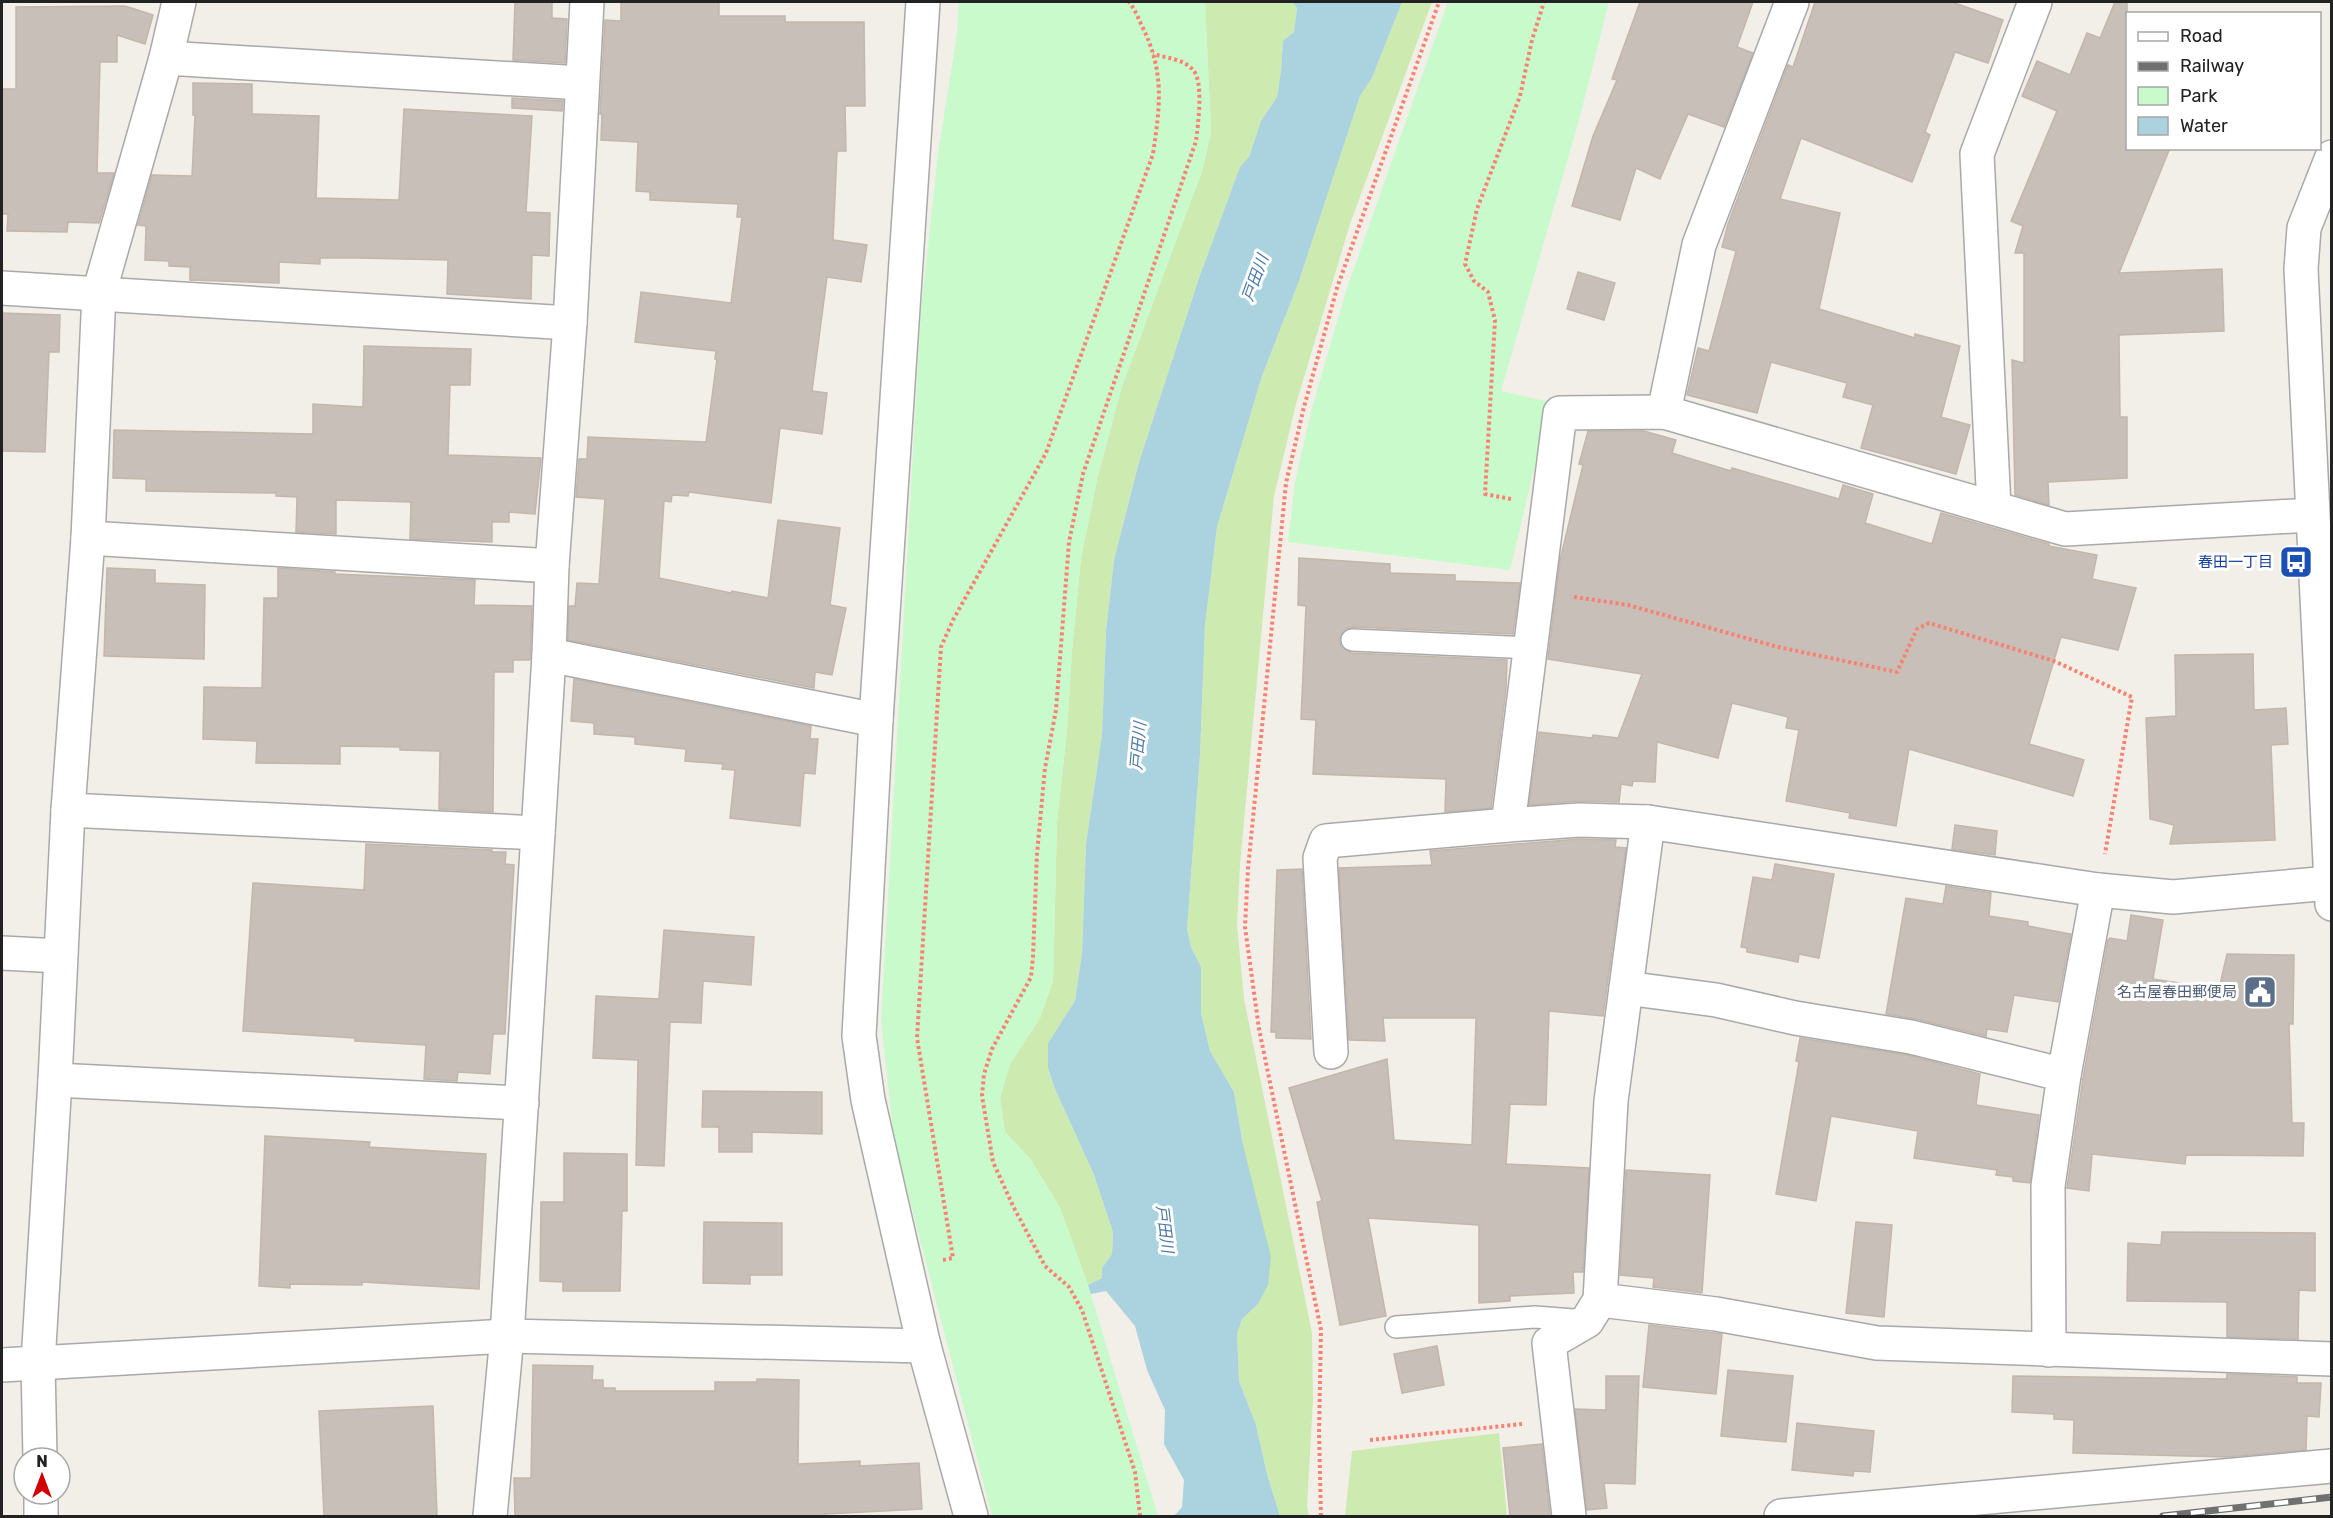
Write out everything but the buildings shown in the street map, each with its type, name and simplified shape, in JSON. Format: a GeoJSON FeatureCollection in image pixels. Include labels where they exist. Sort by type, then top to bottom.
{"type":"FeatureCollection","features":[{"type":"Feature","properties":{"kind":"street"},"geometry":{"type":"LineString","coordinates":[[40,1446],[38,1362],[56,1080],[68,810],[88,538],[99,293],[166,58],[179,2]]}},
{"type":"Feature","properties":{"kind":"street"},"geometry":{"type":"LineString","coordinates":[[490,1516],[507,1336],[522,1104],[549,656],[552,566],[570,322],[587,2]]}},
{"type":"Feature","properties":{"kind":"street"},"geometry":{"type":"LineString","coordinates":[[923,2],[876,720],[859,1036],[868,1100],[924,1346],[971,1516]]}},
{"type":"Feature","properties":{"kind":"street"},"geometry":{"type":"LineString","coordinates":[[1664,412],[1699,245],[1792,2]]}},
{"type":"Feature","properties":{"kind":"street"},"geometry":{"type":"LineString","coordinates":[[1994,508],[1977,154],[2035,2]]}},
{"type":"Feature","properties":{"kind":"street"},"geometry":{"type":"LineString","coordinates":[[166,58],[582,83]]}},
{"type":"Feature","properties":{"kind":"street"},"geometry":{"type":"LineString","coordinates":[[1331,1052],[1320,858],[1326,841],[1579,820],[1648,822],[2098,890],[2173,897],[2331,894],[2326,658],[2311,515],[2301,269],[2304,228],[2331,157]]}},
{"type":"Feature","properties":{"kind":"street"},"geometry":{"type":"LineString","coordinates":[[2,288],[570,322]]}},
{"type":"Feature","properties":{"kind":"street"},"geometry":{"type":"LineString","coordinates":[[1508,825],[1560,413],[1664,412],[2065,529],[2311,515]]}},
{"type":"Feature","properties":{"kind":"street"},"geometry":{"type":"LineString","coordinates":[[88,538],[552,566]]}},
{"type":"Feature","properties":{"kind":"street"},"geometry":{"type":"LineString","coordinates":[[549,656],[876,720]]}},
{"type":"Feature","properties":{"kind":"street"},"geometry":{"type":"LineString","coordinates":[[68,810],[538,833]]}},
{"type":"Feature","properties":{"kind":"street"},"geometry":{"type":"LineString","coordinates":[[1593,1310],[1611,1101],[1648,822]]}},
{"type":"Feature","properties":{"kind":"street"},"geometry":{"type":"LineString","coordinates":[[2049,1350],[2048,1186],[2064,1075],[2098,890]]}},
{"type":"Feature","properties":{"kind":"street"},"geometry":{"type":"LineString","coordinates":[[2,953],[60,956]]}},
{"type":"Feature","properties":{"kind":"street"},"geometry":{"type":"LineString","coordinates":[[1626,988],[1716,1000],[1795,1018],[1911,1037],[2064,1075]]}},
{"type":"Feature","properties":{"kind":"street"},"geometry":{"type":"LineString","coordinates":[[56,1080],[522,1104]]}},
{"type":"Feature","properties":{"kind":"street"},"geometry":{"type":"LineString","coordinates":[[1569,1516],[1549,1343],[1593,1310],[1716,1314],[1877,1343],[2331,1359]]}},
{"type":"Feature","properties":{"kind":"street"},"geometry":{"type":"LineString","coordinates":[[2,1365],[507,1336],[924,1346]]}},
{"type":"Feature","properties":{"kind":"street"},"geometry":{"type":"LineString","coordinates":[[1781,1516],[2331,1466]]}},
{"type":"Feature","properties":{"kind":"lane"},"geometry":{"type":"LineString","coordinates":[[1352,640],[1531,648]]}},
{"type":"Feature","properties":{"kind":"lane"},"geometry":{"type":"LineString","coordinates":[[1396,1327],[1534,1317],[1593,1310]]}},
{"type":"Feature","properties":{"kind":"path"},"geometry":{"type":"LineString","coordinates":[[906,1268],[953,1258],[917,1038],[941,647],[953,620],[1046,453],[1153,154],[1159,110],[1158,67],[1147,35],[1129,2]]}},
{"type":"Feature","properties":{"kind":"path"},"geometry":{"type":"LineString","coordinates":[[1321,1516],[1319,1433],[1321,1330],[1259,1029],[1245,927],[1248,869],[1286,483],[1304,407],[1337,288],[1439,2]]}},
{"type":"Feature","properties":{"kind":"path"},"geometry":{"type":"LineString","coordinates":[[1544,2],[1532,40],[1520,96],[1477,209],[1465,264],[1474,281],[1488,292],[1495,320],[1485,494],[1548,507]]}},
{"type":"Feature","properties":{"kind":"path"},"geometry":{"type":"LineString","coordinates":[[1140,1516],[1135,1472],[1082,1310],[1069,1287],[1045,1266],[1013,1206],[993,1162],[982,1096],[984,1074],[992,1048],[1030,977],[1033,957],[1037,854],[1045,768],[1056,710],[1069,542],[1083,474],[1196,141],[1199,118],[1198,79],[1193,69],[1181,62],[1153,54]]}},
{"type":"Feature","properties":{"kind":"path"},"geometry":{"type":"LineString","coordinates":[[1538,591],[1628,605],[1778,647],[1897,672],[1917,629],[1929,623],[2054,661],[2133,697],[2098,890]]}},
{"type":"Feature","properties":{"kind":"path"},"geometry":{"type":"LineString","coordinates":[[1370,1440],[1558,1420]]}},
{"type":"Feature","properties":{"kind":"green space"},"geometry":{"type":"Polygon","coordinates":[[[959,2],[1205,2],[1211,132],[1202,171],[1121,389],[1097,480],[1081,558],[1057,822],[1053,981],[1040,1018],[1010,1064],[1000,1098],[1005,1132],[1031,1160],[1060,1208],[1088,1285],[1158,1516],[992,1516],[894,1140],[881,1020],[921,311],[938,154],[957,33],[959,2]]]}},
{"type":"Feature","properties":{"kind":"green space"},"geometry":{"type":"Polygon","coordinates":[[[1205,2],[1292,2],[1297,8],[1294,32],[1283,41],[1277,97],[1261,121],[1249,157],[1240,168],[1199,278],[1139,462],[1114,560],[1106,631],[1102,735],[1086,844],[1082,953],[1075,1001],[1048,1043],[1048,1068],[1055,1089],[1094,1175],[1113,1232],[1112,1254],[1102,1268],[1102,1278],[1088,1285],[1060,1208],[1031,1160],[1005,1132],[1000,1098],[1010,1064],[1040,1018],[1053,981],[1057,822],[1081,558],[1097,480],[1121,389],[1202,171],[1211,132],[1205,2]]]}},
{"type":"Feature","properties":{"kind":"green space"},"geometry":{"type":"Polygon","coordinates":[[[1402,2],[1432,2],[1350,224],[1296,404],[1274,496],[1240,865],[1237,924],[1244,999],[1312,1333],[1313,1400],[1307,1506],[1309,1516],[1280,1516],[1267,1474],[1256,1425],[1239,1381],[1237,1334],[1242,1319],[1258,1304],[1243,1145],[1234,1092],[1210,1051],[1201,1013],[1201,967],[1191,947],[1187,929],[1200,755],[1205,625],[1217,527],[1262,376],[1299,281],[1360,96],[1372,78],[1402,2]]]}},
{"type":"Feature","properties":{"kind":"green space"},"geometry":{"type":"Polygon","coordinates":[[[1448,2],[1609,2],[1579,120],[1501,391],[1550,402],[1510,570],[1288,542],[1295,482],[1311,411],[1346,291],[1448,2]]]}},
{"type":"Feature","properties":{"kind":"green space"},"geometry":{"type":"Polygon","coordinates":[[[1499,1433],[1507,1516],[1345,1516],[1352,1451],[1499,1433]]]}},
{"type":"Feature","properties":{"kind":"water","name":"戸田川"},"geometry":{"type":"Polygon","coordinates":[[[1292,2],[1402,2],[1372,78],[1360,96],[1299,281],[1262,376],[1217,527],[1205,625],[1200,755],[1187,929],[1191,947],[1201,967],[1201,1013],[1210,1051],[1234,1092],[1243,1145],[1271,1257],[1268,1285],[1258,1304],[1242,1319],[1237,1334],[1239,1381],[1256,1425],[1267,1474],[1280,1516],[1174,1516],[1182,1507],[1184,1480],[1164,1444],[1165,1410],[1147,1370],[1135,1326],[1106,1291],[1091,1294],[1088,1285],[1102,1278],[1102,1268],[1112,1254],[1113,1232],[1094,1175],[1055,1089],[1048,1068],[1048,1043],[1075,1001],[1082,953],[1086,844],[1102,735],[1106,631],[1114,560],[1139,462],[1199,278],[1240,167],[1249,157],[1261,121],[1277,97],[1283,41],[1294,32],[1297,8],[1292,2]]]}},
{"type":"Feature","properties":{"kind":"railway"},"geometry":{"type":"LineString","coordinates":[[2163,1516],[2332,1497]]}},
{"type":"Feature","properties":{"kind":"place","name":"春田一丁目"},"geometry":{"type":"Point","coordinates":[2296,562]}},
{"type":"Feature","properties":{"kind":"place","name":"名古屋春田郵便局"},"geometry":{"type":"Point","coordinates":[2260,992]}}]}
